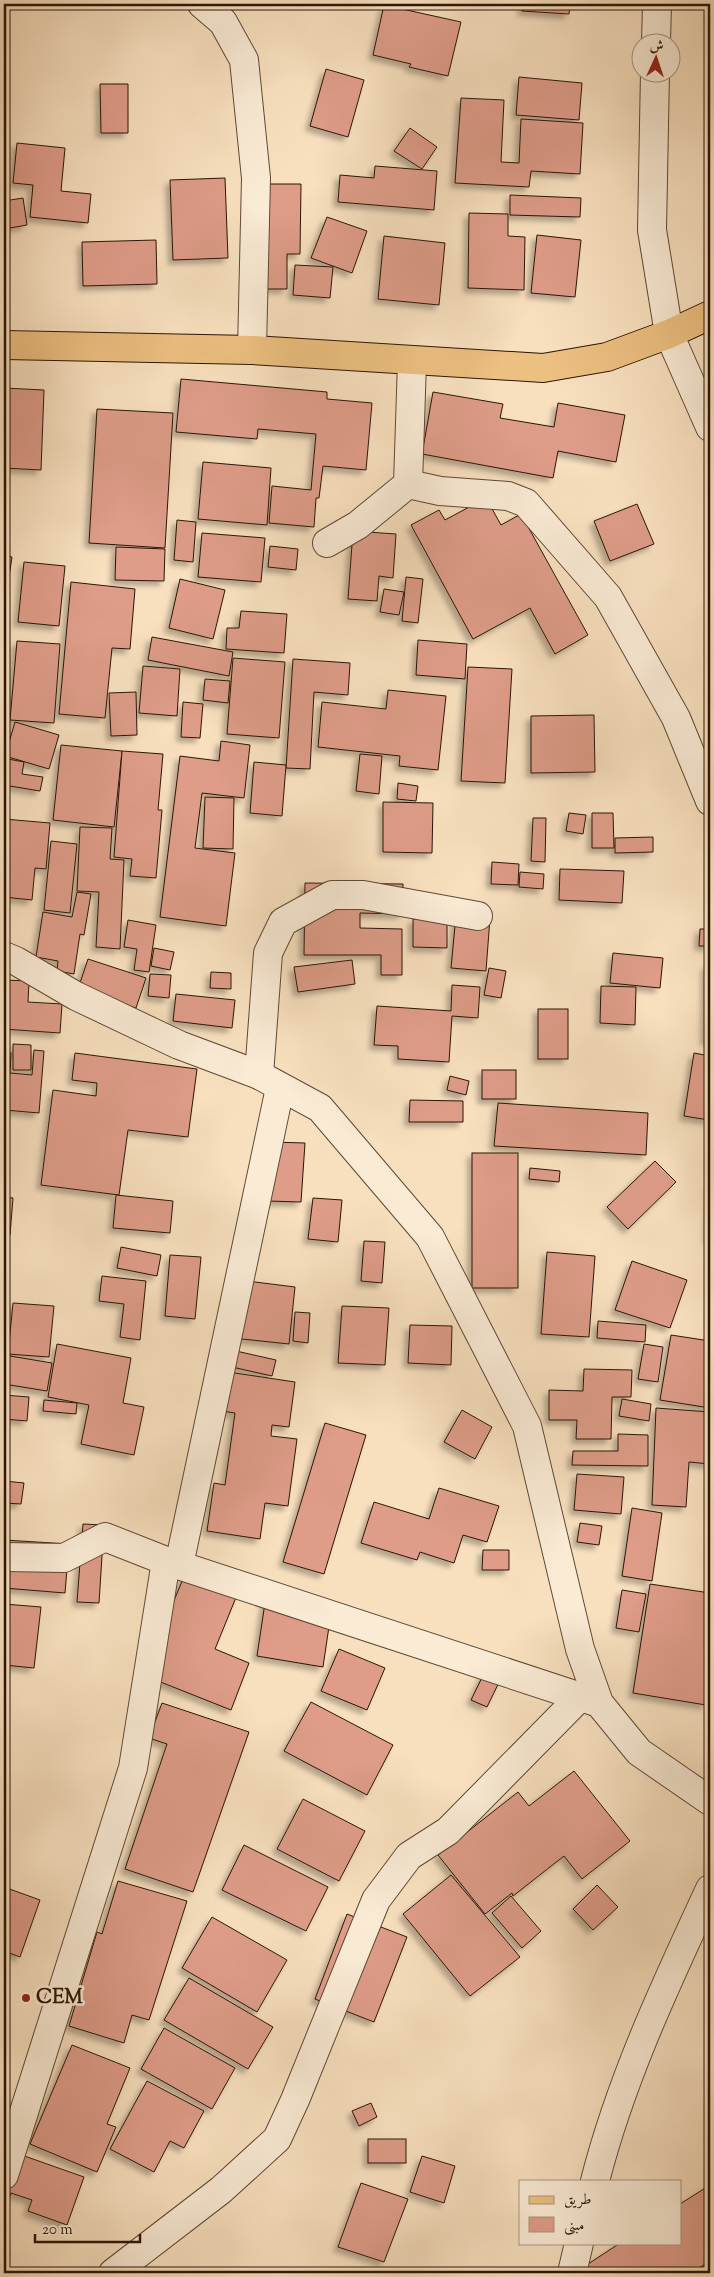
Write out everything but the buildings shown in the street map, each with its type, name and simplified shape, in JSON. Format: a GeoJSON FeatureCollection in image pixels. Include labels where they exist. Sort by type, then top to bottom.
{"type":"FeatureCollection","features":[{"type":"Feature","properties":{"kind":"main road"},"geometry":{"type":"LineString","coordinates":[[4,345],[252,350],[543,368],[607,357],[669,334],[710,314]]}},
{"type":"Feature","properties":{"kind":"street"},"geometry":{"type":"LineString","coordinates":[[202,4],[223,22],[244,60],[256,178],[252,350]]}},
{"type":"Feature","properties":{"kind":"street"},"geometry":{"type":"LineString","coordinates":[[656,32],[657,4]]}},
{"type":"Feature","properties":{"kind":"street"},"geometry":{"type":"LineString","coordinates":[[655,82],[652,230],[669,334],[710,427]]}},
{"type":"Feature","properties":{"kind":"street"},"geometry":{"type":"LineString","coordinates":[[327,543],[358,525],[408,484],[412,361]]}},
{"type":"Feature","properties":{"kind":"street"},"geometry":{"type":"LineString","coordinates":[[408,484],[440,491],[508,496],[526,503],[608,597],[676,718],[710,802]]}},
{"type":"Feature","properties":{"kind":"street"},"geometry":{"type":"LineString","coordinates":[[4,2175],[133,1768],[269,1081],[268,953],[283,922],[332,895],[363,895],[478,916]]}},
{"type":"Feature","properties":{"kind":"street"},"geometry":{"type":"LineString","coordinates":[[4,956],[76,996],[179,1045],[269,1081],[320,1108],[430,1237],[527,1426],[580,1648],[590,1700]]}},
{"type":"Feature","properties":{"kind":"street"},"geometry":{"type":"LineString","coordinates":[[4,1557],[64,1558],[105,1537],[173,1563],[590,1700],[639,1752],[710,1801]]}},
{"type":"Feature","properties":{"kind":"street"},"geometry":{"type":"LineString","coordinates":[[113,2273],[221,2190],[277,2138],[295,2100],[376,1900],[409,1856],[448,1831],[590,1700]]}},
{"type":"Feature","properties":{"kind":"street"},"geometry":{"type":"LineString","coordinates":[[595,2180],[608,2130],[649,2022],[710,1889]]}},
{"type":"Feature","properties":{"kind":"street"},"geometry":{"type":"LineString","coordinates":[[572,2273],[579,2244]]}},
{"type":"Feature","properties":{"kind":"place","name":"CEM"},"geometry":{"type":"Point","coordinates":[26,1998]}}]}
